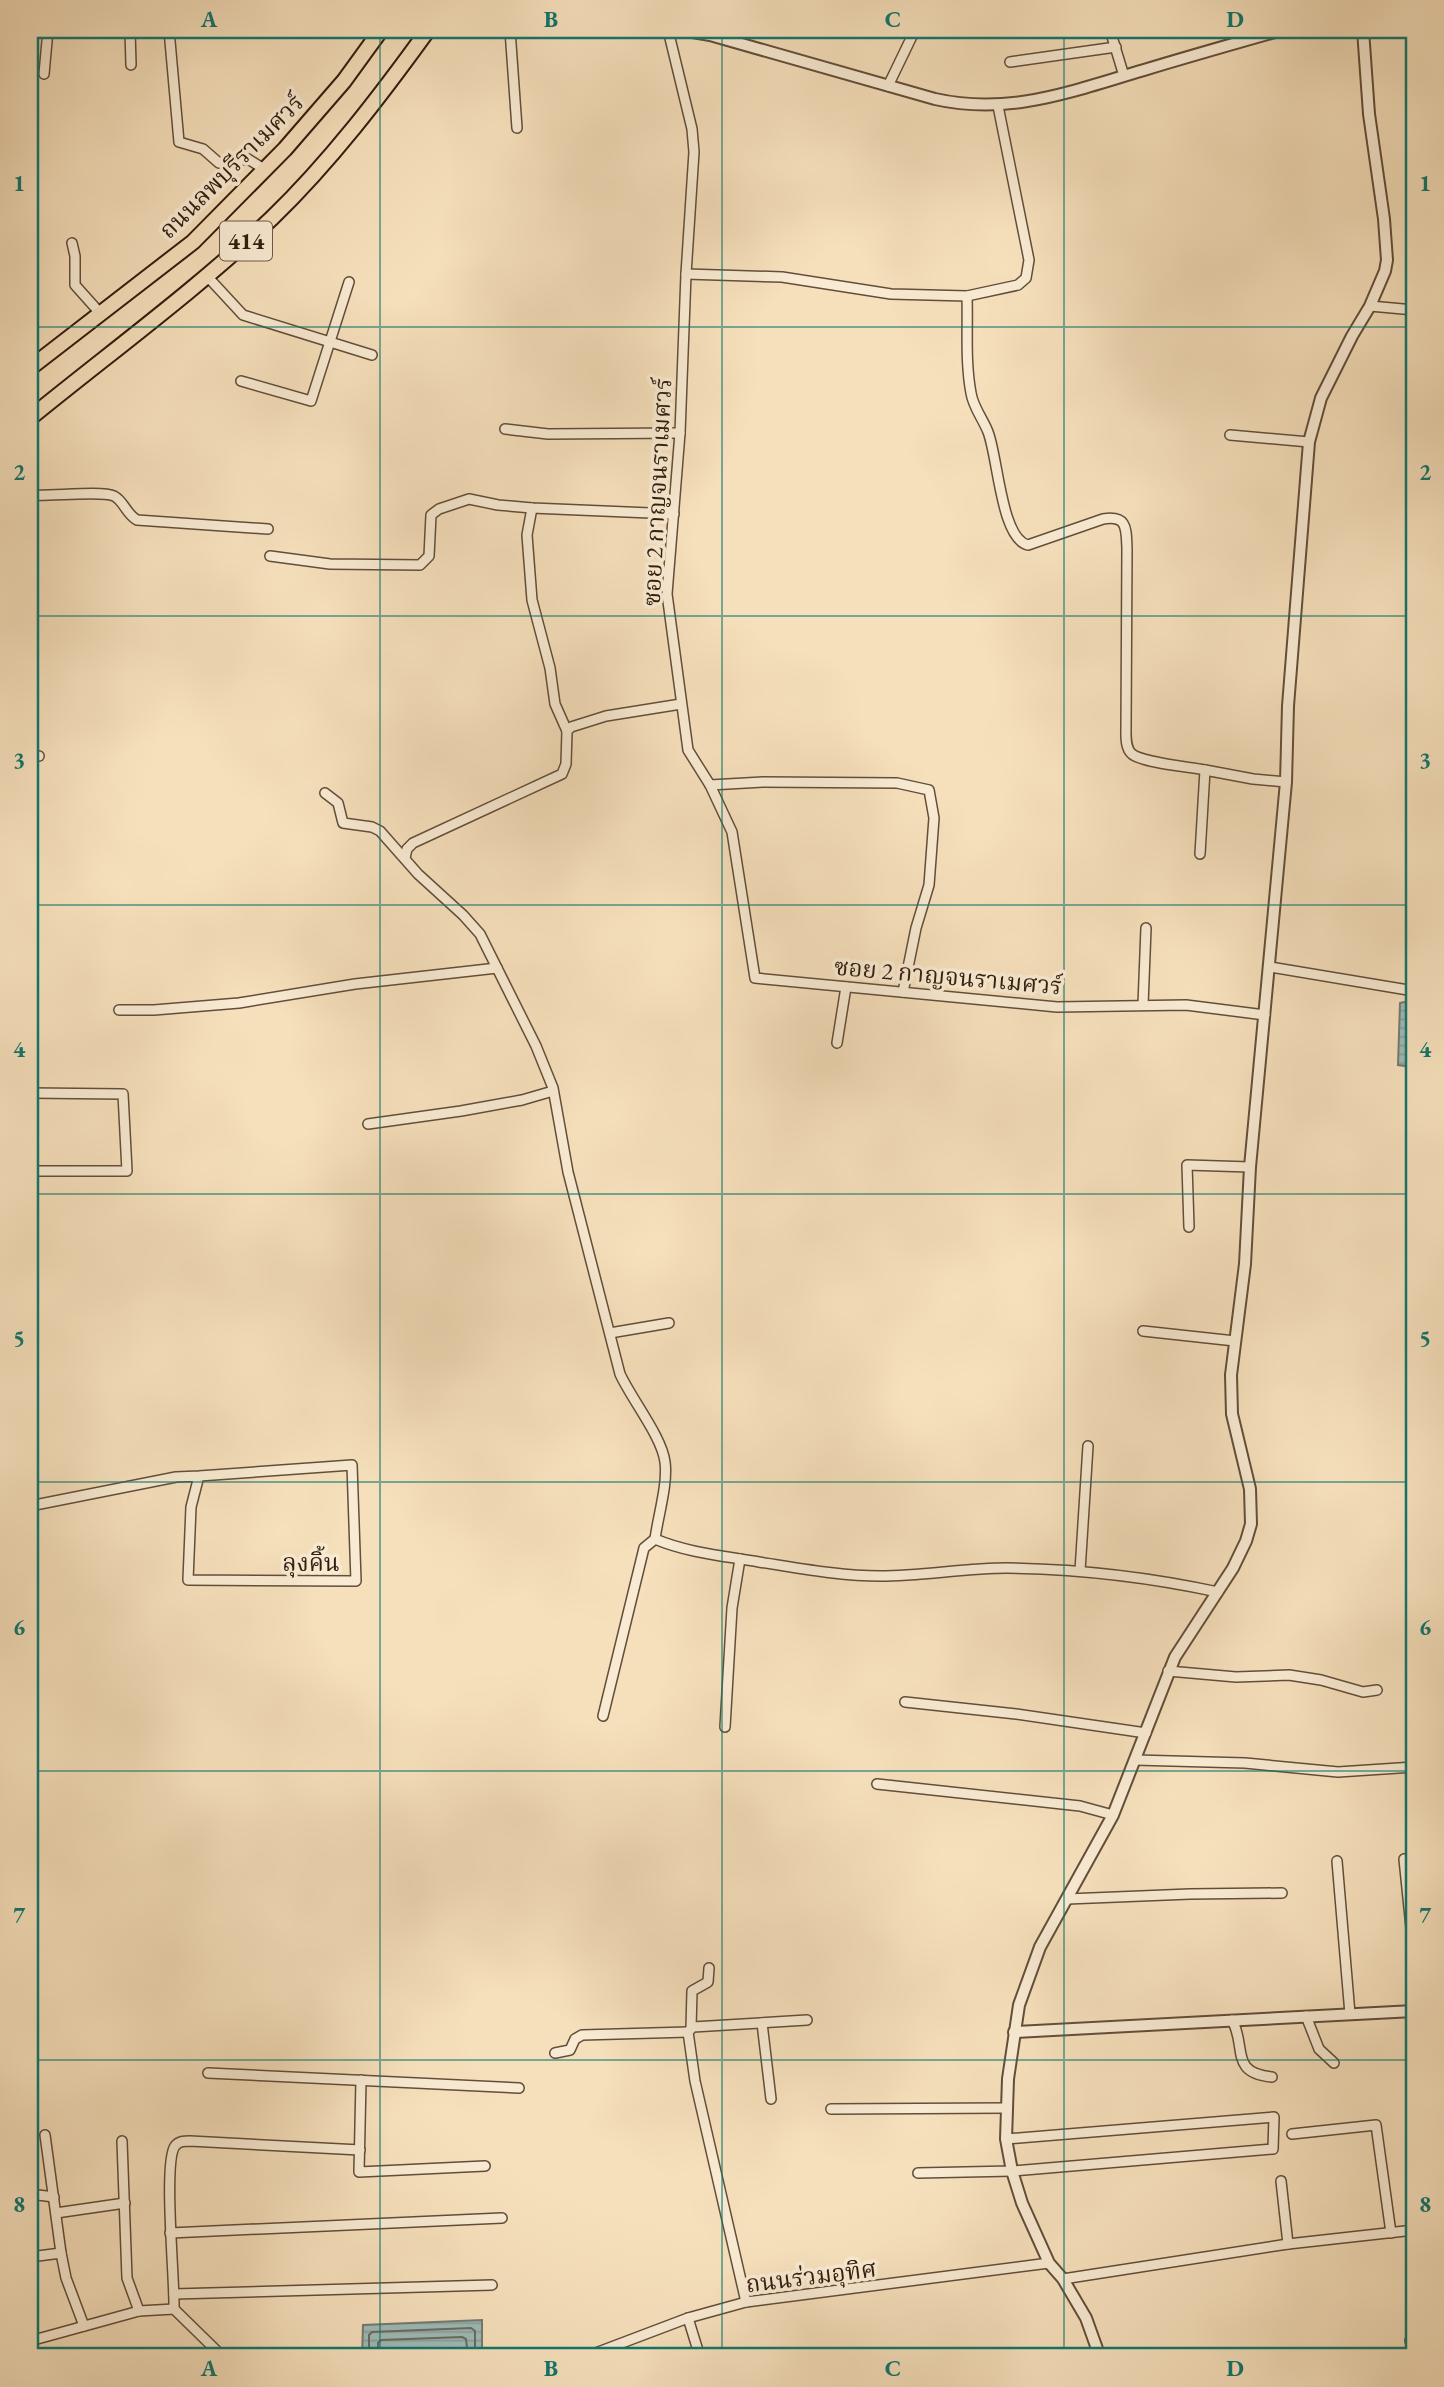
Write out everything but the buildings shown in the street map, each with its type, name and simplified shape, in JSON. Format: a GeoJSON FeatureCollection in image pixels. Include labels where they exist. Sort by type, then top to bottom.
{"type":"FeatureCollection","features":[{"type":"Feature","properties":{"kind":"main road","name":"ถนนลพบุรีราเมศวร์"},"geometry":{"type":"LineString","coordinates":[[31,364],[193,242],[285,149],[344,81],[381,30]]}},
{"type":"Feature","properties":{"kind":"main road","name":"414"},"geometry":{"type":"LineString","coordinates":[[30,418],[206,275],[271,218],[308,180],[359,120],[428,30]]}},
{"type":"Feature","properties":{"kind":"street"},"geometry":{"type":"LineString","coordinates":[[44,74],[48,30]]}},
{"type":"Feature","properties":{"kind":"street"},"geometry":{"type":"LineString","coordinates":[[130,30],[131,65]]}},
{"type":"Feature","properties":{"kind":"street"},"geometry":{"type":"LineString","coordinates":[[169,30],[178,142],[203,149],[219,163],[248,159],[264,169]]}},
{"type":"Feature","properties":{"kind":"street"},"geometry":{"type":"LineString","coordinates":[[510,30],[517,128]]}},
{"type":"Feature","properties":{"kind":"street","name":"ซอย 2 กาญจนราเมศวร์"},"geometry":{"type":"LineString","coordinates":[[668,30],[694,145],[680,433],[667,594],[688,750],[710,785],[732,832],[755,978],[1057,1007],[1186,1005],[1265,1015]]}},
{"type":"Feature","properties":{"kind":"street"},"geometry":{"type":"LineString","coordinates":[[681,30],[710,35],[955,103],[998,106],[1041,99],[1282,30]]}},
{"type":"Feature","properties":{"kind":"street"},"geometry":{"type":"LineString","coordinates":[[888,86],[915,30]]}},
{"type":"Feature","properties":{"kind":"street"},"geometry":{"type":"LineString","coordinates":[[1110,30],[1124,76]]}},
{"type":"Feature","properties":{"kind":"street"},"geometry":{"type":"LineString","coordinates":[[1100,2357],[1086,2318],[1063,2279],[1049,2263],[1022,2203],[1012,2171],[1006,2139],[1006,2108],[1014,2032],[1023,1992],[1040,1947],[1113,1815],[1168,1671],[1242,1550],[1252,1516],[1250,1489],[1232,1414],[1231,1375],[1245,1264],[1250,1167],[1286,782],[1288,706],[1309,442],[1321,398],[1370,306],[1385,271],[1387,252],[1369,114],[1363,30]]}},
{"type":"Feature","properties":{"kind":"street"},"geometry":{"type":"LineString","coordinates":[[1010,62],[1116,47]]}},
{"type":"Feature","properties":{"kind":"street"},"geometry":{"type":"LineString","coordinates":[[686,274],[782,277],[891,294],[967,296],[1018,285],[1029,272],[1028,254],[998,106]]}},
{"type":"Feature","properties":{"kind":"street"},"geometry":{"type":"LineString","coordinates":[[72,243],[75,285],[100,313]]}},
{"type":"Feature","properties":{"kind":"street"},"geometry":{"type":"LineString","coordinates":[[206,275],[243,315],[372,355]]}},
{"type":"Feature","properties":{"kind":"street"},"geometry":{"type":"LineString","coordinates":[[241,380],[311,401],[349,282]]}},
{"type":"Feature","properties":{"kind":"street"},"geometry":{"type":"LineString","coordinates":[[967,296],[971,396],[989,434],[1004,505],[1015,537],[1021,544],[1028,545],[1103,519],[1112,517],[1124,523],[1127,549],[1128,748],[1133,754],[1146,760],[1253,779],[1286,782]]}},
{"type":"Feature","properties":{"kind":"street"},"geometry":{"type":"LineString","coordinates":[[1370,306],[1414,310]]}},
{"type":"Feature","properties":{"kind":"street"},"geometry":{"type":"LineString","coordinates":[[505,429],[548,433],[680,433]]}},
{"type":"Feature","properties":{"kind":"street"},"geometry":{"type":"LineString","coordinates":[[1230,435],[1309,442]]}},
{"type":"Feature","properties":{"kind":"street"},"geometry":{"type":"LineString","coordinates":[[30,495],[106,494],[119,500],[128,514],[137,520],[268,528]]}},
{"type":"Feature","properties":{"kind":"street"},"geometry":{"type":"LineString","coordinates":[[270,556],[330,564],[420,565],[429,556],[430,517],[439,509],[469,499],[532,508],[674,514]]}},
{"type":"Feature","properties":{"kind":"street"},"geometry":{"type":"LineString","coordinates":[[405,858],[407,849],[413,843],[559,776],[566,764],[567,731],[555,705],[550,668],[532,600],[527,535],[532,508]]}},
{"type":"Feature","properties":{"kind":"street"},"geometry":{"type":"LineString","coordinates":[[567,731],[575,724],[606,716],[681,704]]}},
{"type":"Feature","properties":{"kind":"street"},"geometry":{"type":"LineString","coordinates":[[1200,854],[1205,769]]}},
{"type":"Feature","properties":{"kind":"street"},"geometry":{"type":"LineString","coordinates":[[710,785],[763,782],[897,783],[929,790],[934,818],[929,885],[916,928],[903,992]]}},
{"type":"Feature","properties":{"kind":"street"},"geometry":{"type":"LineString","coordinates":[[325,793],[338,803],[343,823],[376,829],[480,934],[536,1046],[553,1091],[563,1152],[620,1374],[663,1453],[666,1470],[655,1539]]}},
{"type":"Feature","properties":{"kind":"street"},"geometry":{"type":"LineString","coordinates":[[1143,1005],[1146,928]]}},
{"type":"Feature","properties":{"kind":"street"},"geometry":{"type":"LineString","coordinates":[[1270,967],[1414,990]]}},
{"type":"Feature","properties":{"kind":"street"},"geometry":{"type":"LineString","coordinates":[[120,1010],[239,1003],[389,980],[497,968]]}},
{"type":"Feature","properties":{"kind":"street"},"geometry":{"type":"LineString","coordinates":[[837,1043],[846,986]]}},
{"type":"Feature","properties":{"kind":"street"},"geometry":{"type":"LineString","coordinates":[[368,1124],[461,1111],[522,1100],[553,1091]]}},
{"type":"Feature","properties":{"kind":"street"},"geometry":{"type":"LineString","coordinates":[[30,1093],[123,1094],[127,1171],[30,1171]]}},
{"type":"Feature","properties":{"kind":"street"},"geometry":{"type":"LineString","coordinates":[[1189,1227],[1187,1165],[1250,1167]]}},
{"type":"Feature","properties":{"kind":"street"},"geometry":{"type":"LineString","coordinates":[[610,1333],[669,1323]]}},
{"type":"Feature","properties":{"kind":"street"},"geometry":{"type":"LineString","coordinates":[[1143,1331],[1234,1341]]}},
{"type":"Feature","properties":{"kind":"street"},"geometry":{"type":"LineString","coordinates":[[1080,1571],[1088,1446]]}},
{"type":"Feature","properties":{"kind":"street","name":"ลุงคิ้น"},"geometry":{"type":"LineString","coordinates":[[30,1506],[120,1487],[199,1476],[352,1465],[356,1581],[188,1580],[191,1507],[199,1476]]}},
{"type":"Feature","properties":{"kind":"street"},"geometry":{"type":"LineString","coordinates":[[603,1716],[644,1548],[655,1539],[683,1548],[740,1559],[839,1573],[874,1576],[978,1569],[1080,1571],[1218,1592]]}},
{"type":"Feature","properties":{"kind":"street"},"geometry":{"type":"LineString","coordinates":[[725,1727],[732,1608],[740,1559]]}},
{"type":"Feature","properties":{"kind":"street"},"geometry":{"type":"LineString","coordinates":[[1168,1671],[1236,1677],[1289,1675],[1321,1680],[1363,1692],[1377,1690]]}},
{"type":"Feature","properties":{"kind":"street"},"geometry":{"type":"LineString","coordinates":[[905,1702],[1016,1714],[1146,1733]]}},
{"type":"Feature","properties":{"kind":"street"},"geometry":{"type":"LineString","coordinates":[[1135,1760],[1245,1763],[1338,1772],[1414,1767]]}},
{"type":"Feature","properties":{"kind":"street"},"geometry":{"type":"LineString","coordinates":[[877,1784],[1080,1806],[1113,1815]]}},
{"type":"Feature","properties":{"kind":"street"},"geometry":{"type":"LineString","coordinates":[[1404,1859],[1414,1957]]}},
{"type":"Feature","properties":{"kind":"street"},"geometry":{"type":"LineString","coordinates":[[1337,1861],[1350,2014]]}},
{"type":"Feature","properties":{"kind":"street"},"geometry":{"type":"LineString","coordinates":[[1067,1899],[1282,1893]]}},
{"type":"Feature","properties":{"kind":"street"},"geometry":{"type":"LineString","coordinates":[[709,1968],[708,1982],[692,1991],[690,2030],[695,2081],[746,2302]]}},
{"type":"Feature","properties":{"kind":"street"},"geometry":{"type":"LineString","coordinates":[[1014,2032],[1414,2011]]}},
{"type":"Feature","properties":{"kind":"street"},"geometry":{"type":"LineString","coordinates":[[1306,2016],[1319,2049],[1334,2063]]}},
{"type":"Feature","properties":{"kind":"street"},"geometry":{"type":"LineString","coordinates":[[555,2053],[570,2050],[575,2039],[582,2035],[690,2030],[807,2020]]}},
{"type":"Feature","properties":{"kind":"street"},"geometry":{"type":"LineString","coordinates":[[1232,2020],[1237,2030],[1243,2064],[1255,2073],[1272,2077]]}},
{"type":"Feature","properties":{"kind":"street"},"geometry":{"type":"LineString","coordinates":[[762,2023],[771,2099]]}},
{"type":"Feature","properties":{"kind":"street"},"geometry":{"type":"LineString","coordinates":[[208,2073],[519,2088]]}},
{"type":"Feature","properties":{"kind":"street"},"geometry":{"type":"LineString","coordinates":[[361,2080],[359,2172],[485,2166]]}},
{"type":"Feature","properties":{"kind":"street"},"geometry":{"type":"LineString","coordinates":[[831,2109],[1006,2108]]}},
{"type":"Feature","properties":{"kind":"street"},"geometry":{"type":"LineString","coordinates":[[918,2173],[1012,2171],[1273,2149],[1274,2117],[1006,2139]]}},
{"type":"Feature","properties":{"kind":"street"},"geometry":{"type":"LineString","coordinates":[[1292,2134],[1376,2124],[1391,2233]]}},
{"type":"Feature","properties":{"kind":"street"},"geometry":{"type":"LineString","coordinates":[[45,2135],[66,2278],[84,2326]]}},
{"type":"Feature","properties":{"kind":"street"},"geometry":{"type":"LineString","coordinates":[[122,2141],[127,2278],[139,2311]]}},
{"type":"Feature","properties":{"kind":"street"},"geometry":{"type":"LineString","coordinates":[[223,2357],[174,2309],[170,2233],[173,2152],[179,2142],[360,2150]]}},
{"type":"Feature","properties":{"kind":"street"},"geometry":{"type":"LineString","coordinates":[[1280,2181],[1288,2244]]}},
{"type":"Feature","properties":{"kind":"street"},"geometry":{"type":"LineString","coordinates":[[30,2194],[54,2197]]}},
{"type":"Feature","properties":{"kind":"street"},"geometry":{"type":"LineString","coordinates":[[56,2213],[125,2203]]}},
{"type":"Feature","properties":{"kind":"street"},"geometry":{"type":"LineString","coordinates":[[170,2233],[502,2218]]}},
{"type":"Feature","properties":{"kind":"street"},"geometry":{"type":"LineString","coordinates":[[1063,2279],[1288,2244],[1414,2230]]}},
{"type":"Feature","properties":{"kind":"street"},"geometry":{"type":"LineString","coordinates":[[30,2256],[61,2253]]}},
{"type":"Feature","properties":{"kind":"street","name":"ถนนร่วมอุทิศ"},"geometry":{"type":"LineString","coordinates":[[585,2357],[688,2318],[746,2302],[1049,2263]]}},
{"type":"Feature","properties":{"kind":"street"},"geometry":{"type":"LineString","coordinates":[[174,2294],[492,2285]]}},
{"type":"Feature","properties":{"kind":"street"},"geometry":{"type":"LineString","coordinates":[[30,2341],[139,2311],[174,2309]]}},
{"type":"Feature","properties":{"kind":"street"},"geometry":{"type":"LineString","coordinates":[[688,2318],[699,2357]]}},
{"type":"Feature","properties":{"kind":"street"},"geometry":{"type":"LineString","coordinates":[[1410,2342],[1414,2329]]}},
{"type":"Feature","properties":{"kind":"water"},"geometry":{"type":"Polygon","coordinates":[[[1400,1003],[1414,1003],[1414,1067],[1398,1065],[1400,1003]]]}},
{"type":"Feature","properties":{"kind":"water"},"geometry":{"type":"Polygon","coordinates":[[[482,2320],[482,2350],[489,2350],[489,2357],[362,2357],[363,2325],[482,2320]]]}}]}
